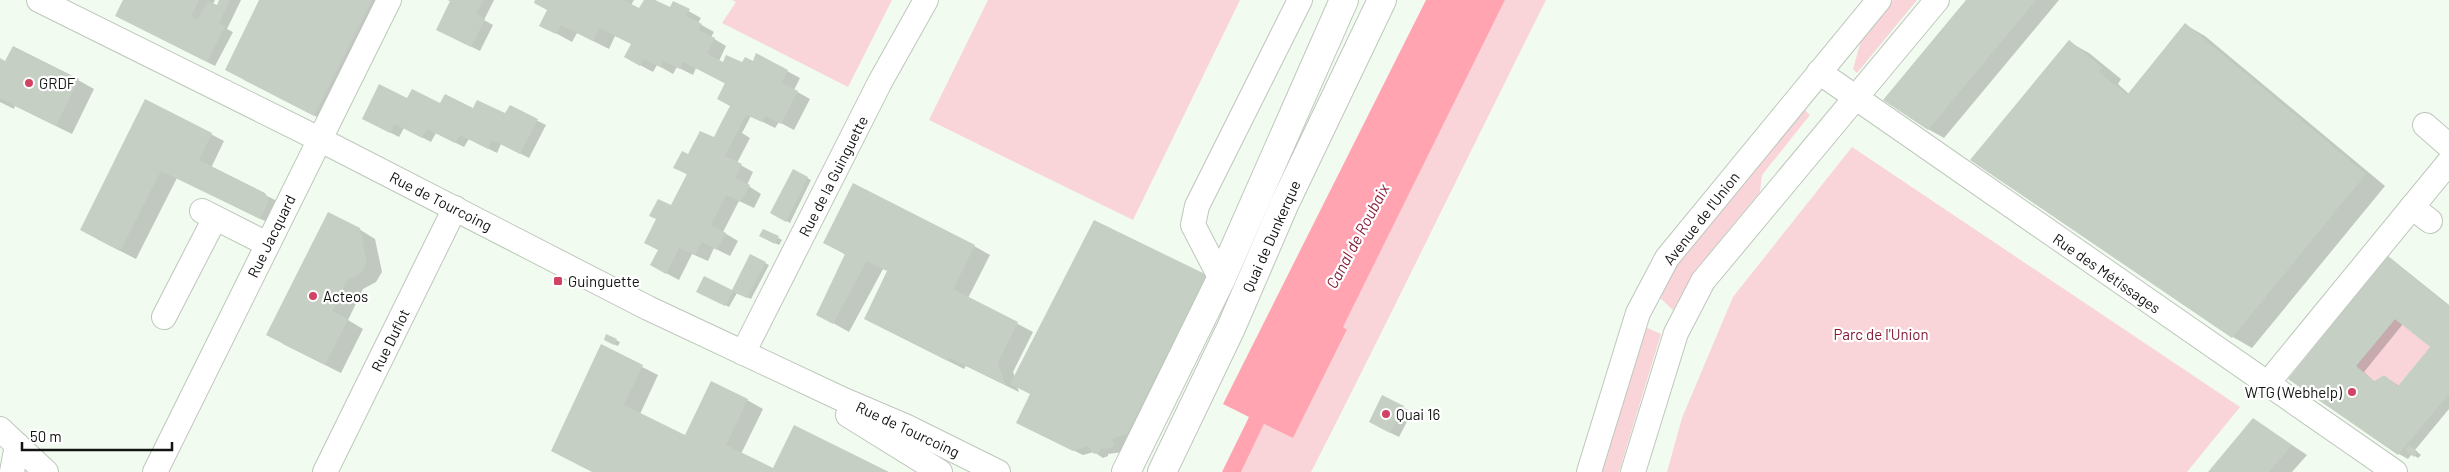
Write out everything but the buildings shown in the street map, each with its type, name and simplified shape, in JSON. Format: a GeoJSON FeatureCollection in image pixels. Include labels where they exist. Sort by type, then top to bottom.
{"type":"FeatureCollection","features":[{"type":"Feature","properties":{"kind":"main road","name":"Quai de Dunkerque"},"geometry":{"type":"LineString","coordinates":[[1126,472],[1221,279],[1344,0]]}},
{"type":"Feature","properties":{"kind":"main road","name":"Quai de Dunkerque"},"geometry":{"type":"LineString","coordinates":[[1162,472],[1231,328],[1284,205],[1382,0]]}},
{"type":"Feature","properties":{"kind":"street","name":"Rue de Tourcoing"},"geometry":{"type":"LineString","coordinates":[[39,0],[319,139],[713,340],[905,426],[998,472]]}},
{"type":"Feature","properties":{"kind":"street","name":"Rue Jacquard"},"geometry":{"type":"LineString","coordinates":[[155,472],[259,240],[319,139],[389,0]]}},
{"type":"Feature","properties":{"kind":"street","name":"Rue de la Guinguette"},"geometry":{"type":"LineString","coordinates":[[744,353],[884,74],[926,0]]}},
{"type":"Feature","properties":{"kind":"street"},"geometry":{"type":"LineString","coordinates":[[1221,279],[1193,225],[1197,206],[1300,0]]}},
{"type":"Feature","properties":{"kind":"street","name":"Avenue de l'Union"},"geometry":{"type":"LineString","coordinates":[[1589,472],[1635,322],[1659,272],[1684,236],[1879,0]]}},
{"type":"Feature","properties":{"kind":"street"},"geometry":{"type":"LineString","coordinates":[[1634,472],[1669,354],[1693,297],[1716,264],[1937,0]]}},
{"type":"Feature","properties":{"kind":"street","name":"Rue des Métissages"},"geometry":{"type":"LineString","coordinates":[[1819,72],[2395,472]]}},
{"type":"Feature","properties":{"kind":"street"},"geometry":{"type":"LineString","coordinates":[[2425,125],[2449,146]]}},
{"type":"Feature","properties":{"kind":"street"},"geometry":{"type":"LineString","coordinates":[[2268,384],[2421,214],[2449,162]]}},
{"type":"Feature","properties":{"kind":"street","name":"Rue Duflot"},"geometry":{"type":"LineString","coordinates":[[325,472],[455,208]]}},
{"type":"Feature","properties":{"kind":"street"},"geometry":{"type":"LineString","coordinates":[[164,317],[208,214],[259,240]]}},
{"type":"Feature","properties":{"kind":"street"},"geometry":{"type":"LineString","coordinates":[[713,340],[872,428],[940,472]]}},
{"type":"Feature","properties":{"kind":"street","name":"Rue de Tourcoing"},"geometry":{"type":"LineString","coordinates":[[844,400],[961,472]]}},
{"type":"Feature","properties":{"kind":"street"},"geometry":{"type":"LineString","coordinates":[[0,429],[46,472]]}},
{"type":"Feature","properties":{"kind":"street"},"geometry":{"type":"LineString","coordinates":[[12,472],[18,445]]}},
{"type":"Feature","properties":{"kind":"green space"},"geometry":{"type":"Polygon","coordinates":[[[732,0],[892,0],[848,87],[722,23],[736,2],[732,0]]]}},
{"type":"Feature","properties":{"kind":"green space"},"geometry":{"type":"Polygon","coordinates":[[[988,0],[1240,0],[1133,220],[929,120],[988,0]]]}},
{"type":"Feature","properties":{"kind":"green space"},"geometry":{"type":"Polygon","coordinates":[[[1505,0],[1546,0],[1311,472],[1241,472],[1264,424],[1293,438],[1347,331],[1342,328],[1505,0]]]}},
{"type":"Feature","properties":{"kind":"green space"},"geometry":{"type":"Polygon","coordinates":[[[1893,0],[1917,0],[1857,73],[1853,69],[1862,37],[1893,0]]]}},
{"type":"Feature","properties":{"kind":"green space"},"geometry":{"type":"Polygon","coordinates":[[[1804,109],[1810,115],[1762,175],[1760,192],[1697,268],[1673,310],[1659,297],[1681,256],[1804,109]]]}},
{"type":"Feature","properties":{"kind":"green space","name":"Parc de l'Union"},"geometry":{"type":"Polygon","coordinates":[[[1852,147],[2240,407],[2187,472],[1667,472],[1682,418],[1733,297],[1852,147]]]}},
{"type":"Feature","properties":{"kind":"green space"},"geometry":{"type":"Polygon","coordinates":[[[2395,319],[2430,347],[2398,386],[2384,375],[2374,381],[2356,366],[2395,319]]]}},
{"type":"Feature","properties":{"kind":"green space"},"geometry":{"type":"Polygon","coordinates":[[[1645,327],[1661,334],[1619,472],[1601,472],[1645,327]]]}},
{"type":"Feature","properties":{"kind":"water","name":"Canal de Roubaix"},"geometry":{"type":"Polygon","coordinates":[[[1426,0],[1505,0],[1343,327],[1347,330],[1293,438],[1264,424],[1241,472],[1222,472],[1249,417],[1223,404],[1426,0]]]}},
{"type":"Feature","properties":{"kind":"place","name":"GRDF"},"geometry":{"type":"Point","coordinates":[29,83]}},
{"type":"Feature","properties":{"kind":"place","name":"Guinguette"},"geometry":{"type":"Point","coordinates":[558,281]}},
{"type":"Feature","properties":{"kind":"place","name":"Acteos"},"geometry":{"type":"Point","coordinates":[313,296]}},
{"type":"Feature","properties":{"kind":"place","name":"WTG (Webhelp)"},"geometry":{"type":"Point","coordinates":[2352,392]}},
{"type":"Feature","properties":{"kind":"place","name":"Quai 16"},"geometry":{"type":"Point","coordinates":[1386,414]}}]}
